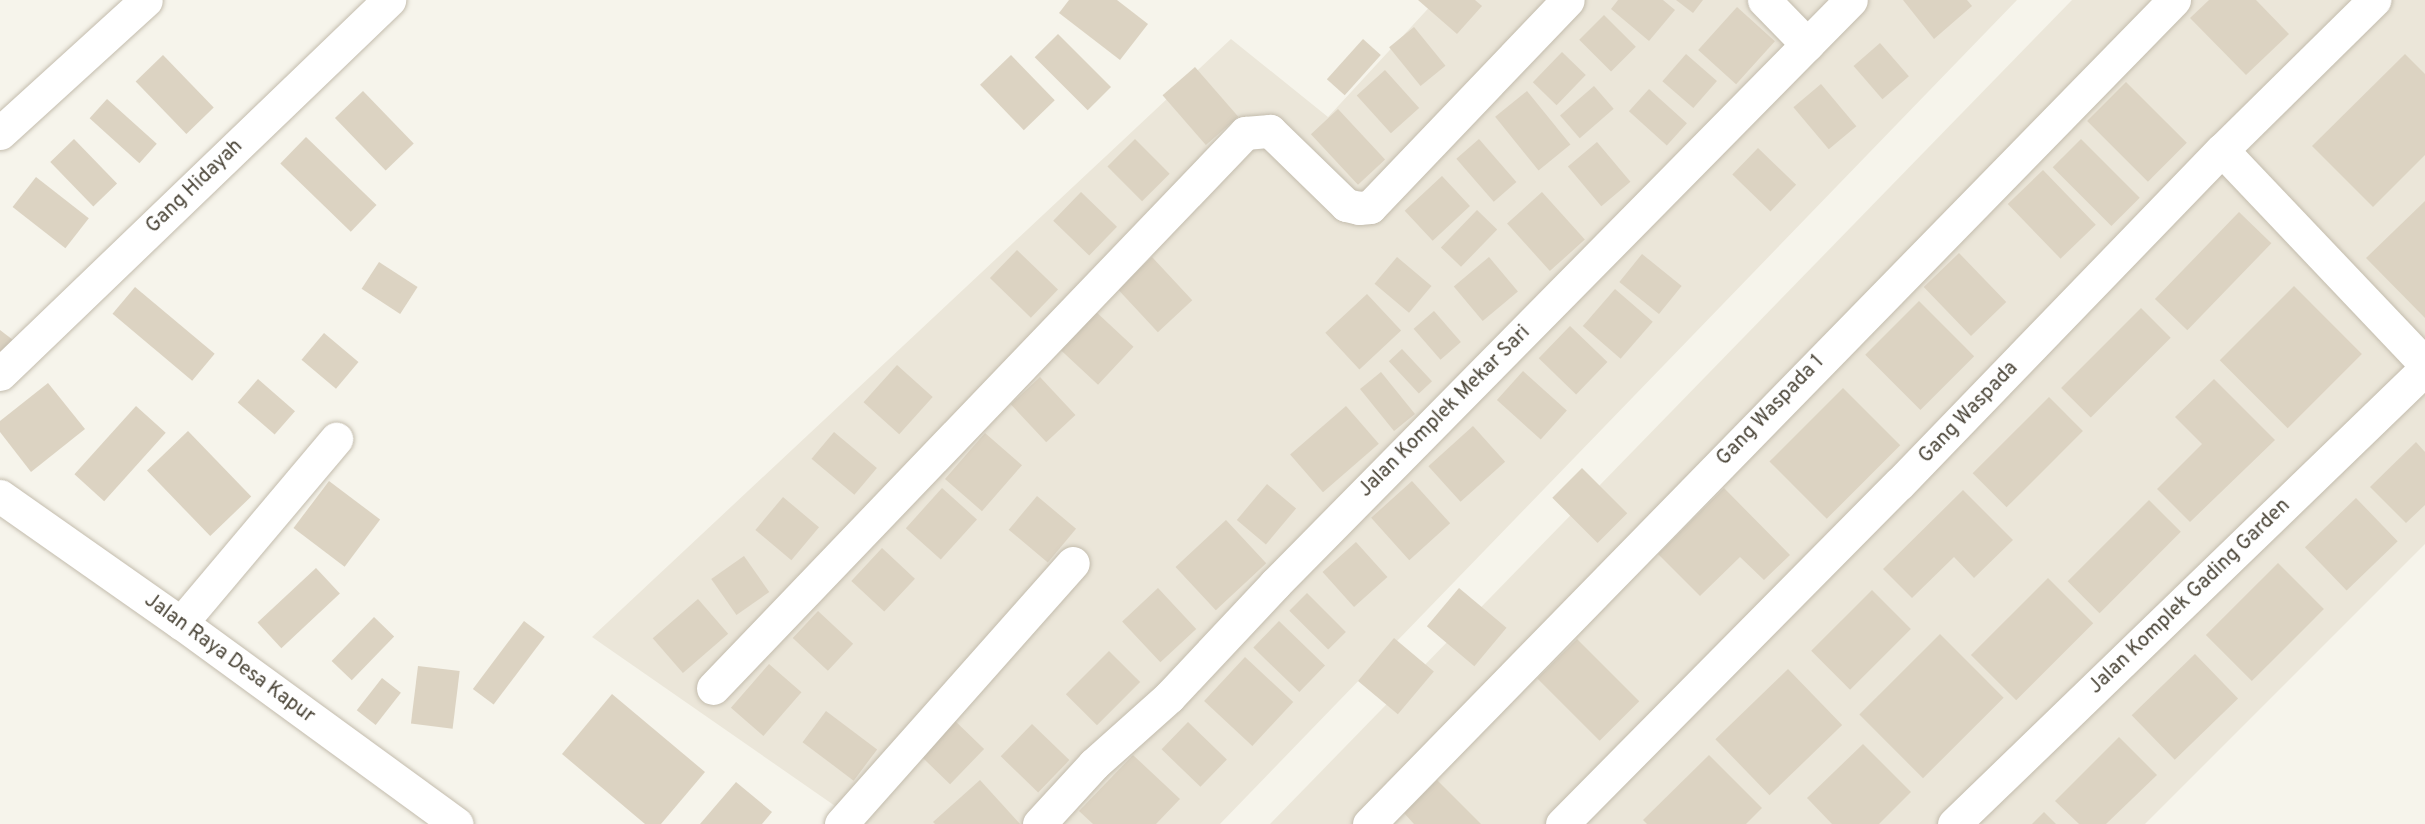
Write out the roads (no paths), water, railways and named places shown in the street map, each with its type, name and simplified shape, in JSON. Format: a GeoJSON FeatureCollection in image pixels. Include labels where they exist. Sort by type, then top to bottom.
{"type":"FeatureCollection","features":[{"type":"Feature","properties":{"kind":"street"},"geometry":{"type":"LineString","coordinates":[[0,133],[146,0]]}},
{"type":"Feature","properties":{"kind":"street","name":"Gang Hidayah"},"geometry":{"type":"LineString","coordinates":[[0,374],[390,0]]}},
{"type":"Feature","properties":{"kind":"street"},"geometry":{"type":"LineString","coordinates":[[713,688],[1245,133],[1270,131],[1346,205],[1359,208],[1370,207],[1443,127],[1568,0]]}},
{"type":"Feature","properties":{"kind":"street"},"geometry":{"type":"LineString","coordinates":[[1764,0],[1807,44]]}},
{"type":"Feature","properties":{"kind":"street","name":"Jalan Komplek Mekar Sari"},"geometry":{"type":"LineString","coordinates":[[1039,824],[1094,764],[1169,697],[1275,584],[1851,0]]}},
{"type":"Feature","properties":{"kind":"street","name":"Gang Waspada 1"},"geometry":{"type":"LineString","coordinates":[[1369,824],[2174,0]]}},
{"type":"Feature","properties":{"kind":"street","name":"Gang Waspada"},"geometry":{"type":"LineString","coordinates":[[1562,824],[1899,484],[2222,150],[2374,0]]}},
{"type":"Feature","properties":{"kind":"street"},"geometry":{"type":"LineString","coordinates":[[2222,150],[2425,363]]}},
{"type":"Feature","properties":{"kind":"street","name":"Jalan Komplek Gading Garden"},"geometry":{"type":"LineString","coordinates":[[1954,824],[2425,369]]}},
{"type":"Feature","properties":{"kind":"street"},"geometry":{"type":"LineString","coordinates":[[181,623],[336,439]]}},
{"type":"Feature","properties":{"kind":"street","name":"Jalan Raya Desa Kapur"},"geometry":{"type":"LineString","coordinates":[[0,496],[181,623],[457,824]]}},
{"type":"Feature","properties":{"kind":"street"},"geometry":{"type":"LineString","coordinates":[[841,824],[1073,562]]}}]}
